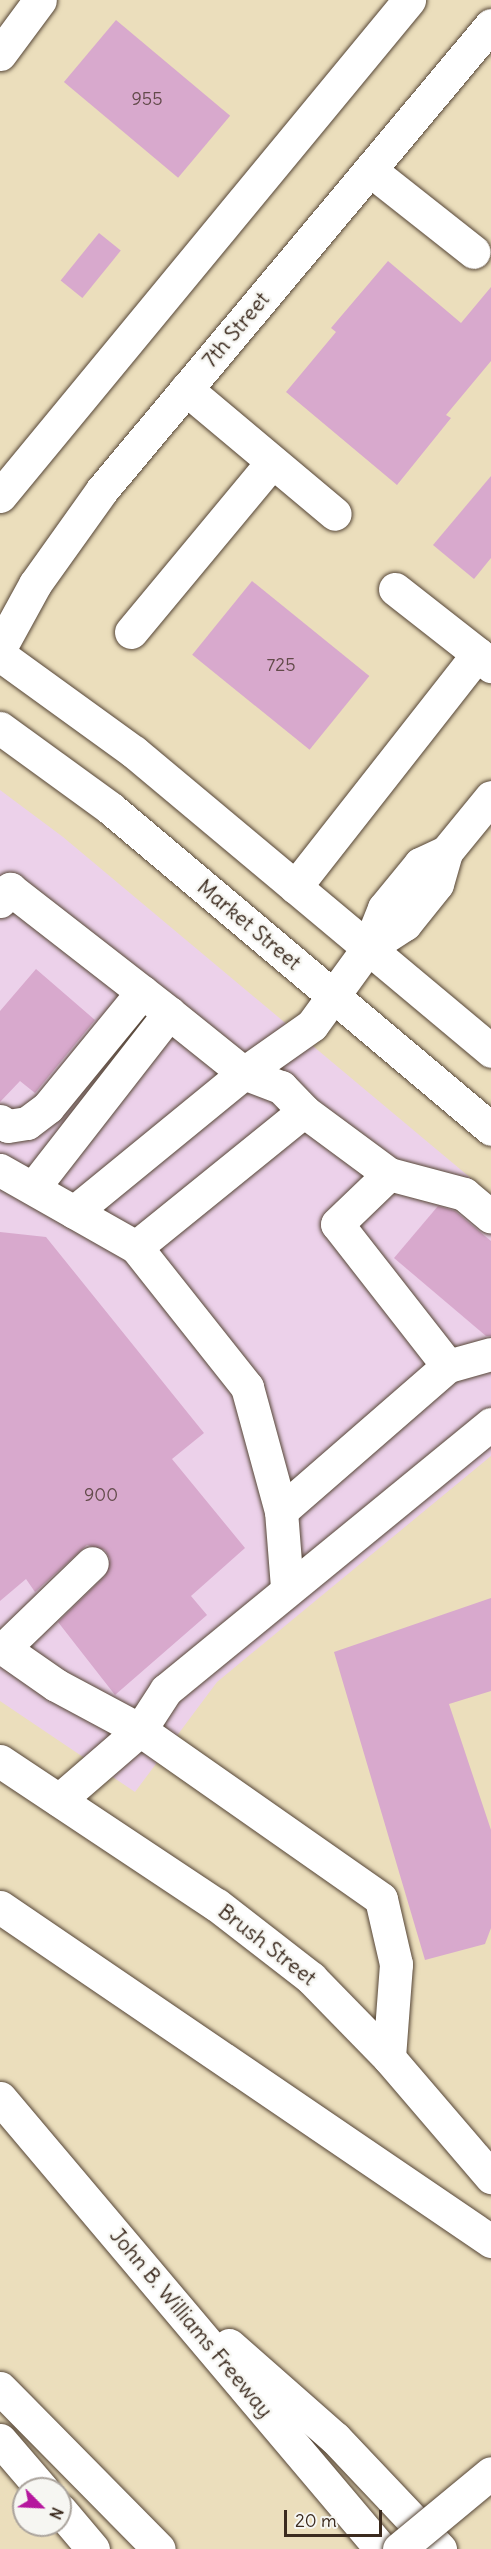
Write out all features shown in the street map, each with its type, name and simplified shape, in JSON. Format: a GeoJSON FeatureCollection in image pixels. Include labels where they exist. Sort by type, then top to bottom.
{"type":"FeatureCollection","features":[{"type":"Feature","properties":{"kind":"main road"},"geometry":{"type":"LineString","coordinates":[[0,54],[40,0]]}},
{"type":"Feature","properties":{"kind":"main road"},"geometry":{"type":"LineString","coordinates":[[0,496],[409,0]]}},
{"type":"Feature","properties":{"kind":"main road","name":"7th Street"},"geometry":{"type":"LineString","coordinates":[[0,648],[69,534],[186,389],[491,25]]}},
{"type":"Feature","properties":{"kind":"main road"},"geometry":{"type":"LineString","coordinates":[[370,170],[474,252]]}},
{"type":"Feature","properties":{"kind":"main road"},"geometry":{"type":"LineString","coordinates":[[186,389],[335,514]]}},
{"type":"Feature","properties":{"kind":"main road"},"geometry":{"type":"LineString","coordinates":[[131,632],[272,462]]}},
{"type":"Feature","properties":{"kind":"main road"},"geometry":{"type":"LineString","coordinates":[[295,887],[484,660],[395,589]]}},
{"type":"Feature","properties":{"kind":"main road"},"geometry":{"type":"LineString","coordinates":[[0,655],[134,752],[491,1051]]}},
{"type":"Feature","properties":{"kind":"main road","name":"Market Street"},"geometry":{"type":"LineString","coordinates":[[0,728],[110,808],[491,1129]]}},
{"type":"Feature","properties":{"kind":"main road"},"geometry":{"type":"LineString","coordinates":[[74,1212],[244,1073],[312,1025],[368,948],[405,924],[436,884],[446,852],[491,797]]}},
{"type":"Feature","properties":{"kind":"main road"},"geometry":{"type":"LineString","coordinates":[[0,901],[10,889],[244,1073],[282,1087],[304,1111],[389,1174],[464,1194],[491,1217]]}},
{"type":"Feature","properties":{"kind":"main road"},"geometry":{"type":"LineString","coordinates":[[0,1121],[8,1126],[27,1123],[48,1107],[142,992]]}},
{"type":"Feature","properties":{"kind":"main road"},"geometry":{"type":"LineString","coordinates":[[33,1188],[169,1013]]}},
{"type":"Feature","properties":{"kind":"main road"},"geometry":{"type":"LineString","coordinates":[[136,1247],[304,1111]]}},
{"type":"Feature","properties":{"kind":"main road"},"geometry":{"type":"LineString","coordinates":[[0,1170],[136,1247],[247,1387],[281,1511],[287,1587]]}},
{"type":"Feature","properties":{"kind":"main road"},"geometry":{"type":"LineString","coordinates":[[389,1174],[337,1224],[448,1366]]}},
{"type":"Feature","properties":{"kind":"main road"},"geometry":{"type":"LineString","coordinates":[[281,1511],[448,1366],[491,1354]]}},
{"type":"Feature","properties":{"kind":"main road"},"geometry":{"type":"LineString","coordinates":[[59,1800],[140,1730],[166,1690],[287,1587],[491,1424]]}},
{"type":"Feature","properties":{"kind":"main road"},"geometry":{"type":"LineString","coordinates":[[92,1563],[2,1647],[56,1685],[140,1730],[381,1899],[396,1964],[389,2058]]}},
{"type":"Feature","properties":{"kind":"main road","name":"Brush Street"},"geometry":{"type":"LineString","coordinates":[[0,1761],[251,1929],[329,1994],[389,2058],[491,2177]]}},
{"type":"Feature","properties":{"kind":"main road"},"geometry":{"type":"LineString","coordinates":[[0,1907],[491,2241]]}},
{"type":"Feature","properties":{"kind":"main road","name":"John B. Williams Freeway"},"geometry":{"type":"LineString","coordinates":[[0,2098],[381,2549]]}},
{"type":"Feature","properties":{"kind":"main road"},"geometry":{"type":"LineString","coordinates":[[161,2288],[327,2430],[440,2549]]}},
{"type":"Feature","properties":{"kind":"main road"},"geometry":{"type":"LineString","coordinates":[[0,2388],[159,2549]]}},
{"type":"Feature","properties":{"kind":"main road"},"geometry":{"type":"LineString","coordinates":[[0,2440],[32,2477]]}},
{"type":"Feature","properties":{"kind":"main road"},"geometry":{"type":"LineString","coordinates":[[399,2549],[491,2474]]}},
{"type":"Feature","properties":{"kind":"main road"},"geometry":{"type":"LineString","coordinates":[[72,2524],[93,2549]]}},
{"type":"Feature","properties":{"kind":"shaded area"},"geometry":{"type":"Polygon","coordinates":[[[0,790],[63,837],[491,1195],[491,1456],[217,1682],[135,1792],[0,1701],[0,790]]]}},
{"type":"Feature","properties":{"kind":"building"},"geometry":{"type":"Polygon","coordinates":[[[116,20],[230,116],[178,178],[64,82],[116,20]]]}},
{"type":"Feature","properties":{"kind":"building"},"geometry":{"type":"Polygon","coordinates":[[[99,233],[121,251],[82,298],[61,280],[99,233]]]}},
{"type":"Feature","properties":{"kind":"building"},"geometry":{"type":"Polygon","coordinates":[[[388,261],[461,323],[491,287],[491,361],[446,415],[451,418],[397,485],[286,392],[336,332],[331,328],[388,261]]]}},
{"type":"Feature","properties":{"kind":"building"},"geometry":{"type":"Polygon","coordinates":[[[491,476],[491,558],[474,579],[433,545],[491,476]]]}},
{"type":"Feature","properties":{"kind":"building"},"geometry":{"type":"Polygon","coordinates":[[[252,581],[369,676],[310,750],[192,655],[252,581]]]}},
{"type":"Feature","properties":{"kind":"building"},"geometry":{"type":"Polygon","coordinates":[[[36,969],[95,1020],[35,1093],[20,1081],[0,1102],[0,1011],[36,969]]]}},
{"type":"Feature","properties":{"kind":"building"},"geometry":{"type":"Polygon","coordinates":[[[438,1206],[455,1211],[491,1241],[491,1336],[486,1336],[394,1258],[438,1206]]]}},
{"type":"Feature","properties":{"kind":"building"},"geometry":{"type":"Polygon","coordinates":[[[0,1232],[46,1237],[204,1433],[172,1459],[245,1548],[191,1596],[207,1615],[115,1695],[58,1622],[105,1576],[110,1559],[105,1550],[87,1545],[35,1592],[26,1579],[0,1601],[0,1232]]]}},
{"type":"Feature","properties":{"kind":"building"},"geometry":{"type":"Polygon","coordinates":[[[491,1598],[491,1691],[449,1704],[491,1830],[491,1928],[485,1944],[425,1960],[334,1652],[491,1598]]]}}]}
